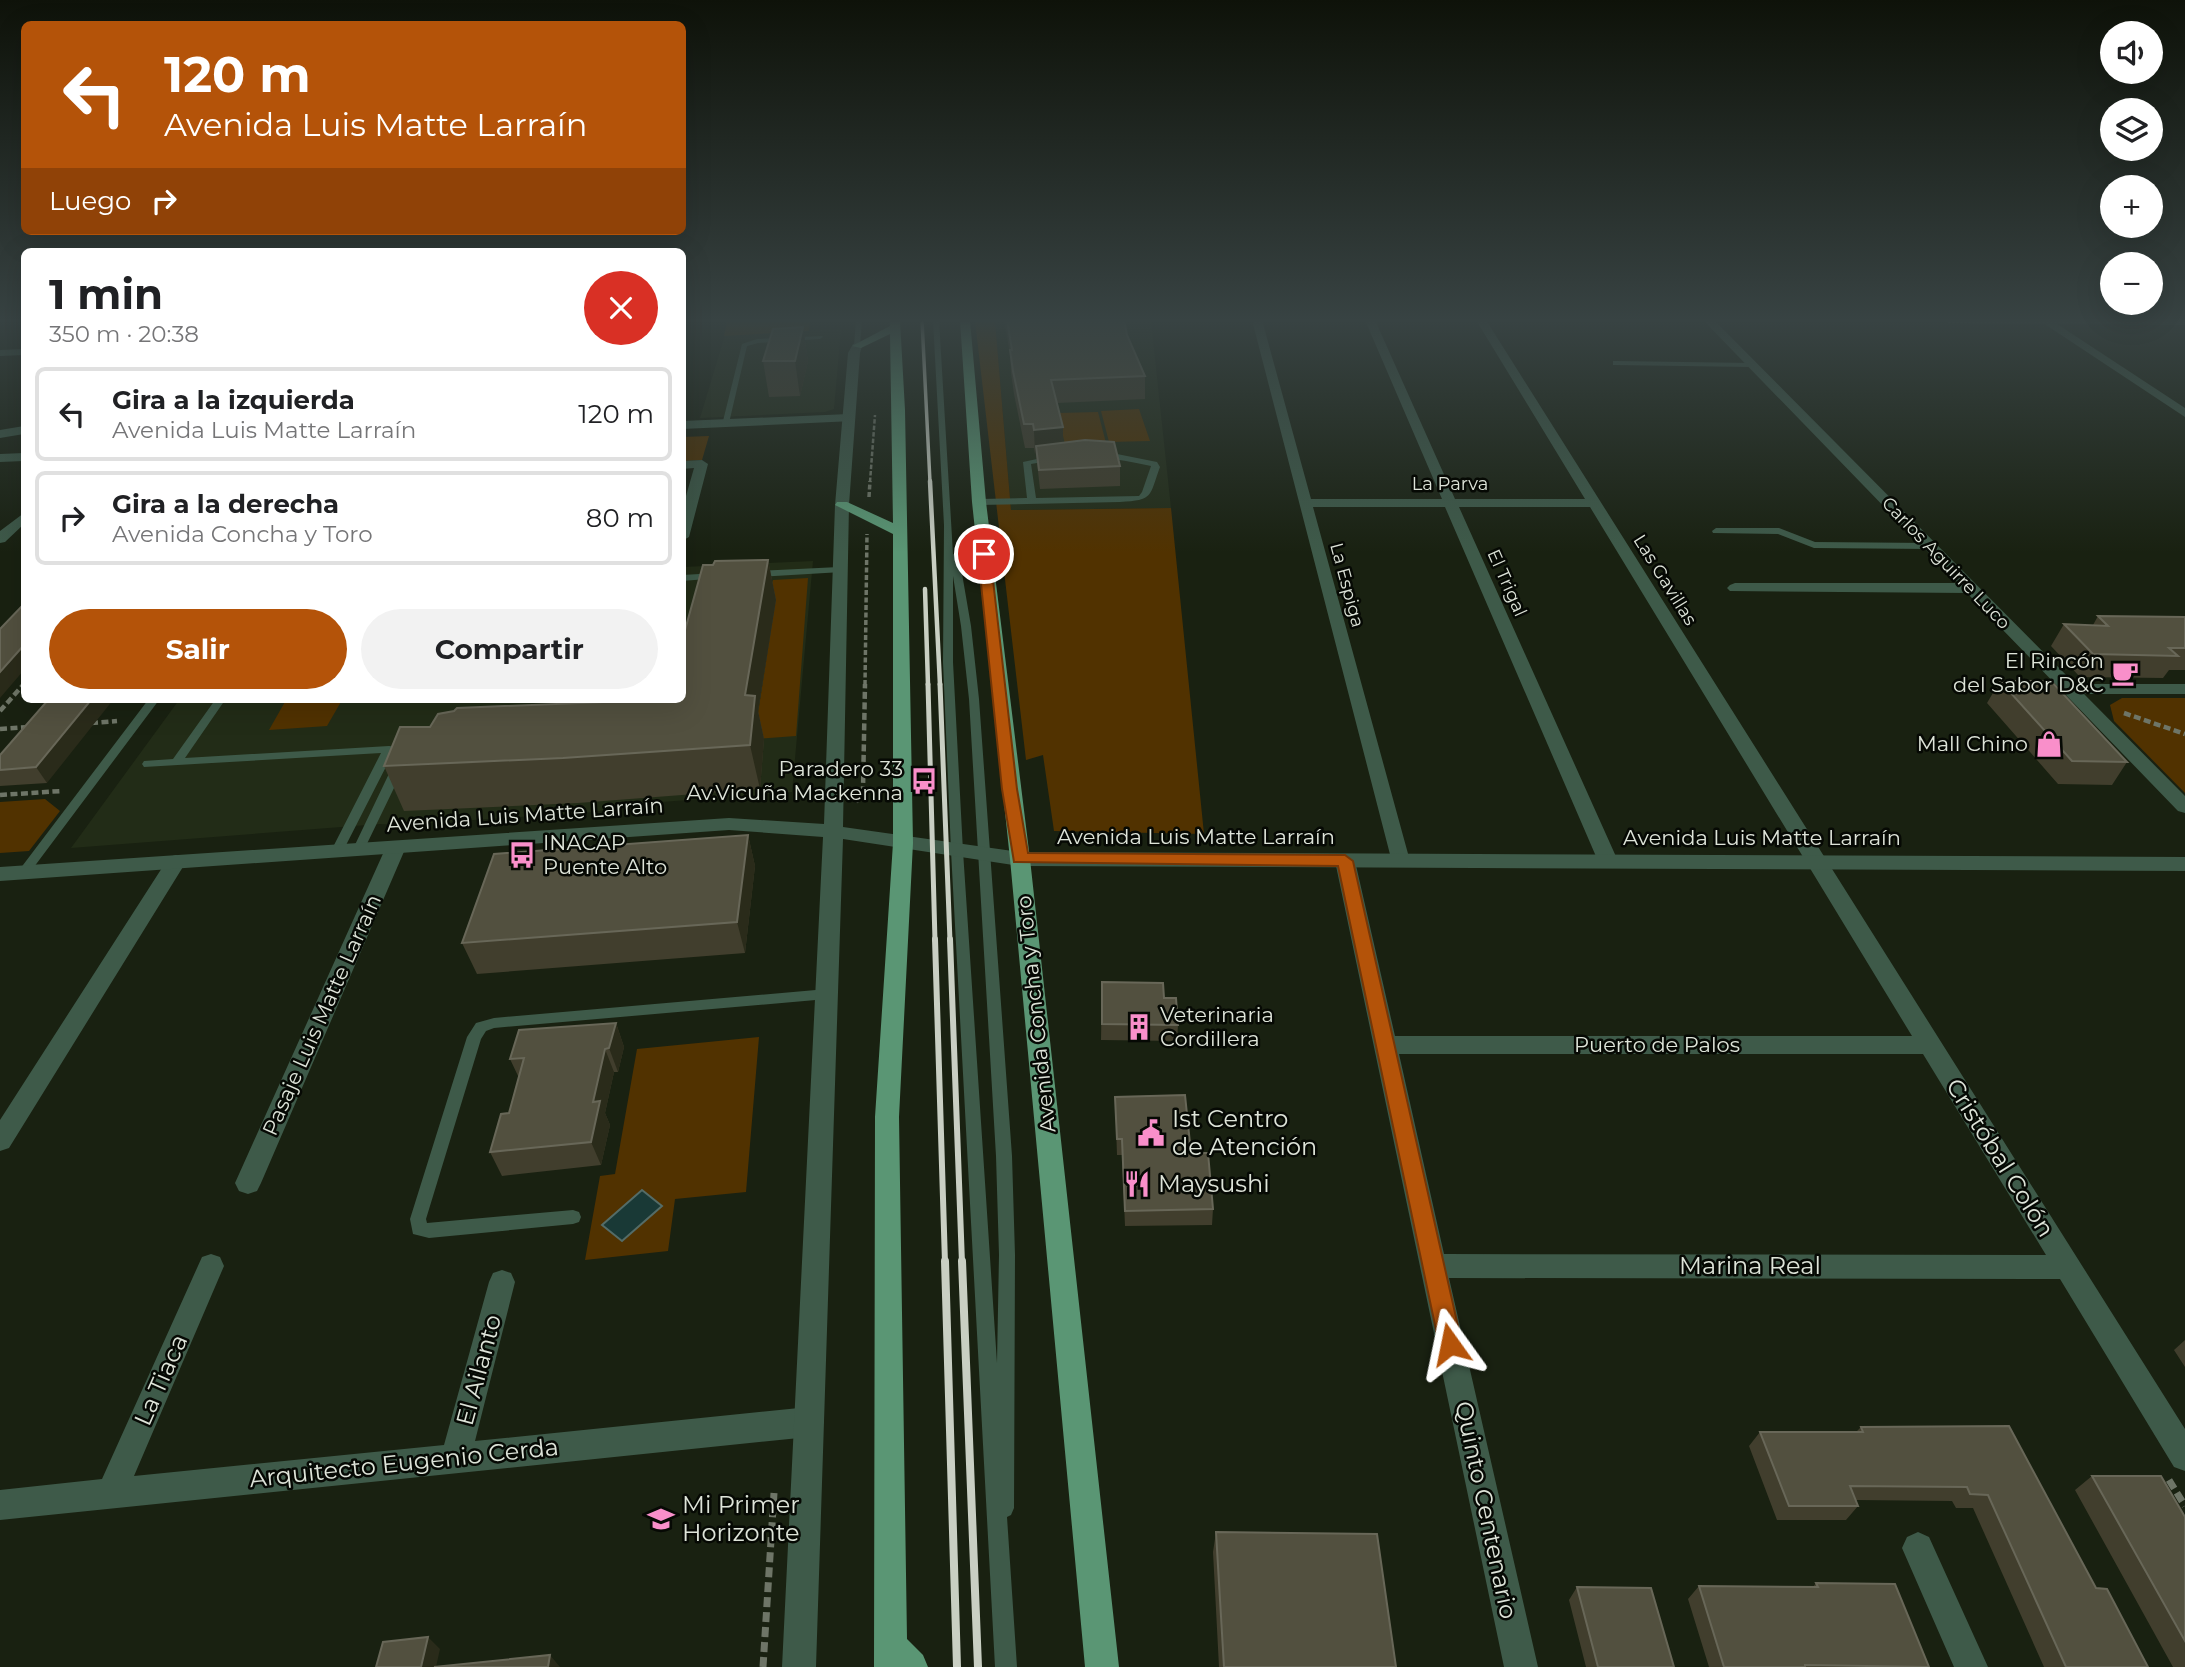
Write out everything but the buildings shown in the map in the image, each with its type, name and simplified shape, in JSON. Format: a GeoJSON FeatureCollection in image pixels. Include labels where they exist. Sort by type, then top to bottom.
{"type":"FeatureCollection","features":[{"type":"Feature","properties":{"kind":"main road"},"geometry":{"type":"LineString","coordinates":[[897,1660],[887,1116],[890,1022],[903,843],[898,398]]}},
{"type":"Feature","properties":{"kind":"main road","name":"Avenida Concha y Toro"},"geometry":{"type":"LineString","coordinates":[[971,398],[979,502],[1020,859],[1102,1667]]}},
{"type":"Feature","properties":{"kind":"main road"},"geometry":{"type":"LineString","coordinates":[[842,505],[899,531]]}},
{"type":"Feature","properties":{"kind":"street"},"geometry":{"type":"LineString","coordinates":[[799,1667],[834,831],[839,570],[851,398]]}},
{"type":"Feature","properties":{"kind":"street","name":"La Espiga"},"geometry":{"type":"LineString","coordinates":[[1277,398],[1400,861]]}},
{"type":"Feature","properties":{"kind":"street","name":"El Trigal"},"geometry":{"type":"LineString","coordinates":[[1404,398],[1608,861]]}},
{"type":"Feature","properties":{"kind":"street","name":"Las Gavillas"},"geometry":{"type":"LineString","coordinates":[[1529,398],[1815,861]]}},
{"type":"Feature","properties":{"kind":"street","name":"Carlos Aguirre Luco"},"geometry":{"type":"LineString","coordinates":[[1784,398],[2185,807]]}},
{"type":"Feature","properties":{"kind":"street"},"geometry":{"type":"LineString","coordinates":[[2162,398],[2185,413]]}},
{"type":"Feature","properties":{"kind":"street"},"geometry":{"type":"LineString","coordinates":[[686,425],[849,421]]}},
{"type":"Feature","properties":{"kind":"street"},"geometry":{"type":"LineString","coordinates":[[686,432],[849,421]]}},
{"type":"Feature","properties":{"kind":"street"},"geometry":{"type":"LineString","coordinates":[[0,434],[21,432]]}},
{"type":"Feature","properties":{"kind":"street"},"geometry":{"type":"LineString","coordinates":[[0,458],[21,457]]}},
{"type":"Feature","properties":{"kind":"street"},"geometry":{"type":"LineString","coordinates":[[686,465],[702,464],[686,522]]}},
{"type":"Feature","properties":{"kind":"street","name":"La Parva"},"geometry":{"type":"LineString","coordinates":[[1305,503],[1595,503]]}},
{"type":"Feature","properties":{"kind":"street"},"geometry":{"type":"LineString","coordinates":[[0,539],[21,520]]}},
{"type":"Feature","properties":{"kind":"street"},"geometry":{"type":"LineString","coordinates":[[1735,588],[1970,588]]}},
{"type":"Feature","properties":{"kind":"street"},"geometry":{"type":"LineString","coordinates":[[2070,689],[2185,689]]}},
{"type":"Feature","properties":{"kind":"street","name":"Avenida Luis Matte Larraín"},"geometry":{"type":"LineString","coordinates":[[0,874],[729,824],[780,825],[834,831],[1020,859],[2185,864]]}},
{"type":"Feature","properties":{"kind":"street","name":"Pasaje Luis Matte Larraín"},"geometry":{"type":"LineString","coordinates":[[248,1183],[396,847]]}},
{"type":"Feature","properties":{"kind":"street","name":"Quinto Centenario"},"geometry":{"type":"LineString","coordinates":[[1345,861],[1521,1667]]}},
{"type":"Feature","properties":{"kind":"street","name":"Cristóbal Colón"},"geometry":{"type":"LineString","coordinates":[[1815,861],[2185,1456]]}},
{"type":"Feature","properties":{"kind":"street"},"geometry":{"type":"LineString","coordinates":[[0,1141],[176,862]]}},
{"type":"Feature","properties":{"kind":"street","name":"Puerto de Palos"},"geometry":{"type":"LineString","coordinates":[[1385,1045],[1930,1045]]}},
{"type":"Feature","properties":{"kind":"street","name":"La Tiaca"},"geometry":{"type":"LineString","coordinates":[[111,1493],[211,1266]]}},
{"type":"Feature","properties":{"kind":"street","name":"Marina Real"},"geometry":{"type":"LineString","coordinates":[[1433,1266],[2068,1267]]}},
{"type":"Feature","properties":{"kind":"street","name":"El Ailanto"},"geometry":{"type":"LineString","coordinates":[[456,1458],[502,1282]]}},
{"type":"Feature","properties":{"kind":"street","name":"Arquitecto Eugenio Cerda"},"geometry":{"type":"LineString","coordinates":[[0,1505],[809,1422]]}},
{"type":"Feature","properties":{"kind":"street"},"geometry":{"type":"LineString","coordinates":[[1918,1548],[1971,1667]]}},
{"type":"Feature","properties":{"kind":"street"},"geometry":{"type":"LineString","coordinates":[[1082,1667],[1097,1625]]}},
{"type":"Feature","properties":{"kind":"lane"},"geometry":{"type":"LineString","coordinates":[[725,423],[731,398]]}},
{"type":"Feature","properties":{"kind":"lane"},"geometry":{"type":"LineString","coordinates":[[941,398],[948,525],[948,662],[957,851],[1006,1667]]}},
{"type":"Feature","properties":{"kind":"lane"},"geometry":{"type":"LineString","coordinates":[[979,502],[1032,499],[1067,502],[1141,498],[1146,493],[1156,467],[1144,460],[1112,455],[1089,456]]}},
{"type":"Feature","properties":{"kind":"lane"},"geometry":{"type":"LineString","coordinates":[[1032,499],[1027,462],[1032,459],[1065,457]]}},
{"type":"Feature","properties":{"kind":"lane"},"geometry":{"type":"LineString","coordinates":[[948,525],[970,657],[1004,1156],[1007,1255],[1002,1608]]}},
{"type":"Feature","properties":{"kind":"lane"},"geometry":{"type":"LineString","coordinates":[[1716,531],[1779,531],[1814,545],[1930,546]]}},
{"type":"Feature","properties":{"kind":"lane"},"geometry":{"type":"LineString","coordinates":[[744,575],[839,570]]}},
{"type":"Feature","properties":{"kind":"lane"},"geometry":{"type":"LineString","coordinates":[[686,578],[731,575]]}},
{"type":"Feature","properties":{"kind":"lane"},"geometry":{"type":"LineString","coordinates":[[24,872],[152,703]]}},
{"type":"Feature","properties":{"kind":"lane"},"geometry":{"type":"LineString","coordinates":[[177,762],[218,703]]}},
{"type":"Feature","properties":{"kind":"lane"},"geometry":{"type":"LineString","coordinates":[[337,851],[388,749]]}},
{"type":"Feature","properties":{"kind":"lane"},"geometry":{"type":"LineString","coordinates":[[148,764],[388,749],[400,751],[402,759],[359,849]]}},
{"type":"Feature","properties":{"kind":"lane"},"geometry":{"type":"LineString","coordinates":[[573,1217],[429,1231],[419,1229],[418,1219],[474,1037],[481,1027],[494,1023],[827,994]]}},
{"type":"Feature","properties":{"kind":"path"},"geometry":{"type":"LineString","coordinates":[[0,711],[21,687]]}},
{"type":"Feature","properties":{"kind":"path"},"geometry":{"type":"LineString","coordinates":[[2124,713],[2134,707]]}},
{"type":"Feature","properties":{"kind":"path"},"geometry":{"type":"LineString","coordinates":[[2124,713],[2130,725]]}},
{"type":"Feature","properties":{"kind":"path"},"geometry":{"type":"LineString","coordinates":[[2124,713],[2185,734]]}},
{"type":"Feature","properties":{"kind":"path"},"geometry":{"type":"LineString","coordinates":[[83,723],[139,720]]}},
{"type":"Feature","properties":{"kind":"path"},"geometry":{"type":"LineString","coordinates":[[0,729],[42,726]]}},
{"type":"Feature","properties":{"kind":"path"},"geometry":{"type":"LineString","coordinates":[[0,794],[86,789]]}},
{"type":"Feature","properties":{"kind":"shaded area"},"geometry":{"type":"Polygon","coordinates":[[[706,398],[835,398],[834,409],[825,412],[700,418],[706,398]]]}},
{"type":"Feature","properties":{"kind":"shaded area"},"geometry":{"type":"Polygon","coordinates":[[[984,398],[1002,398],[1011,510],[1171,508],[1204,834],[1054,831],[1043,755],[1026,760],[984,398]]]}},
{"type":"Feature","properties":{"kind":"shaded area"},"geometry":{"type":"Polygon","coordinates":[[[1002,398],[1159,398],[1171,508],[1011,510],[1002,398]]]}},
{"type":"Feature","properties":{"kind":"shaded area"},"geometry":{"type":"Polygon","coordinates":[[[1139,409],[1150,441],[1109,442],[1101,411],[1139,409]]]}},
{"type":"Feature","properties":{"kind":"shaded area"},"geometry":{"type":"Polygon","coordinates":[[[1098,412],[1106,443],[1065,445],[1058,413],[1098,412]]]}},
{"type":"Feature","properties":{"kind":"shaded area"},"geometry":{"type":"Polygon","coordinates":[[[709,436],[702,460],[686,461],[686,437],[709,436]]]}},
{"type":"Feature","properties":{"kind":"shaded area","name":"INACAP Puente Alto"},"geometry":{"type":"Polygon","coordinates":[[[813,561],[792,792],[648,803],[593,812],[401,825],[380,824],[71,848],[177,703],[686,703],[686,567],[813,561]]]}},
{"type":"Feature","properties":{"kind":"shaded area"},"geometry":{"type":"Polygon","coordinates":[[[808,578],[796,736],[754,739],[775,604],[768,597],[773,580],[808,578]]]}},
{"type":"Feature","properties":{"kind":"shaded area"},"geometry":{"type":"Polygon","coordinates":[[[2122,698],[2185,698],[2185,793],[2114,721],[2110,705],[2122,698]]]}},
{"type":"Feature","properties":{"kind":"shaded area"},"geometry":{"type":"Polygon","coordinates":[[[284,703],[340,703],[327,726],[269,730],[284,703]]]}},
{"type":"Feature","properties":{"kind":"shaded area"},"geometry":{"type":"Polygon","coordinates":[[[45,799],[60,811],[29,851],[0,853],[0,802],[45,799]]]}},
{"type":"Feature","properties":{"kind":"shaded area"},"geometry":{"type":"Polygon","coordinates":[[[759,1037],[746,1192],[675,1199],[668,1251],[585,1260],[600,1176],[615,1174],[637,1049],[759,1037]]]}},
{"type":"Feature","properties":{"kind":"water"},"geometry":{"type":"Polygon","coordinates":[[[642,1190],[662,1206],[622,1241],[602,1225],[642,1190]]]}},
{"type":"Feature","properties":{"kind":"railway"},"geometry":{"type":"LineString","coordinates":[[926,398],[930,482]]}},
{"type":"Feature","properties":{"kind":"railway"},"geometry":{"type":"LineString","coordinates":[[930,481],[940,685]]}},
{"type":"Feature","properties":{"kind":"railway"},"geometry":{"type":"LineString","coordinates":[[925,589],[928,685]]}},
{"type":"Feature","properties":{"kind":"railway"},"geometry":{"type":"LineString","coordinates":[[928,684],[935,941]]}},
{"type":"Feature","properties":{"kind":"railway"},"geometry":{"type":"LineString","coordinates":[[940,684],[950,941]]}},
{"type":"Feature","properties":{"kind":"railway"},"geometry":{"type":"LineString","coordinates":[[935,939],[945,1263]]}},
{"type":"Feature","properties":{"kind":"railway"},"geometry":{"type":"LineString","coordinates":[[950,939],[962,1263]]}},
{"type":"Feature","properties":{"kind":"railway"},"geometry":{"type":"LineString","coordinates":[[945,1261],[957,1667]]}},
{"type":"Feature","properties":{"kind":"railway"},"geometry":{"type":"LineString","coordinates":[[962,1261],[978,1667]]}},
{"type":"Feature","properties":{"kind":"place","name":"El Rincón del Sabor D&C"},"geometry":{"type":"Point","coordinates":[2125,673]}},
{"type":"Feature","properties":{"kind":"place","name":"Mall Chino"},"geometry":{"type":"Point","coordinates":[2049,744]}},
{"type":"Feature","properties":{"kind":"place","name":"Paradero 33 Av.Vicuña Mackenna"},"geometry":{"type":"Point","coordinates":[924,781]}},
{"type":"Feature","properties":{"kind":"place","name":"INACAP Puente Alto"},"geometry":{"type":"Point","coordinates":[522,855]}},
{"type":"Feature","properties":{"kind":"place","name":"Veterinaria Cordillera"},"geometry":{"type":"Point","coordinates":[1139,1027]}},
{"type":"Feature","properties":{"kind":"place","name":"Ist Centro de Atención"},"geometry":{"type":"Point","coordinates":[1151,1133]}},
{"type":"Feature","properties":{"kind":"place","name":"Maysushi"},"geometry":{"type":"Point","coordinates":[1137,1184]}},
{"type":"Feature","properties":{"kind":"place","name":"Mi Primer Horizonte"},"geometry":{"type":"Point","coordinates":[661,1519]}},
{"type":"Feature","properties":{"kind":"route"},"geometry":{"type":"LineString","coordinates":[[984,554],[1020,859],[1345,861],[1450,1344]]}}]}
